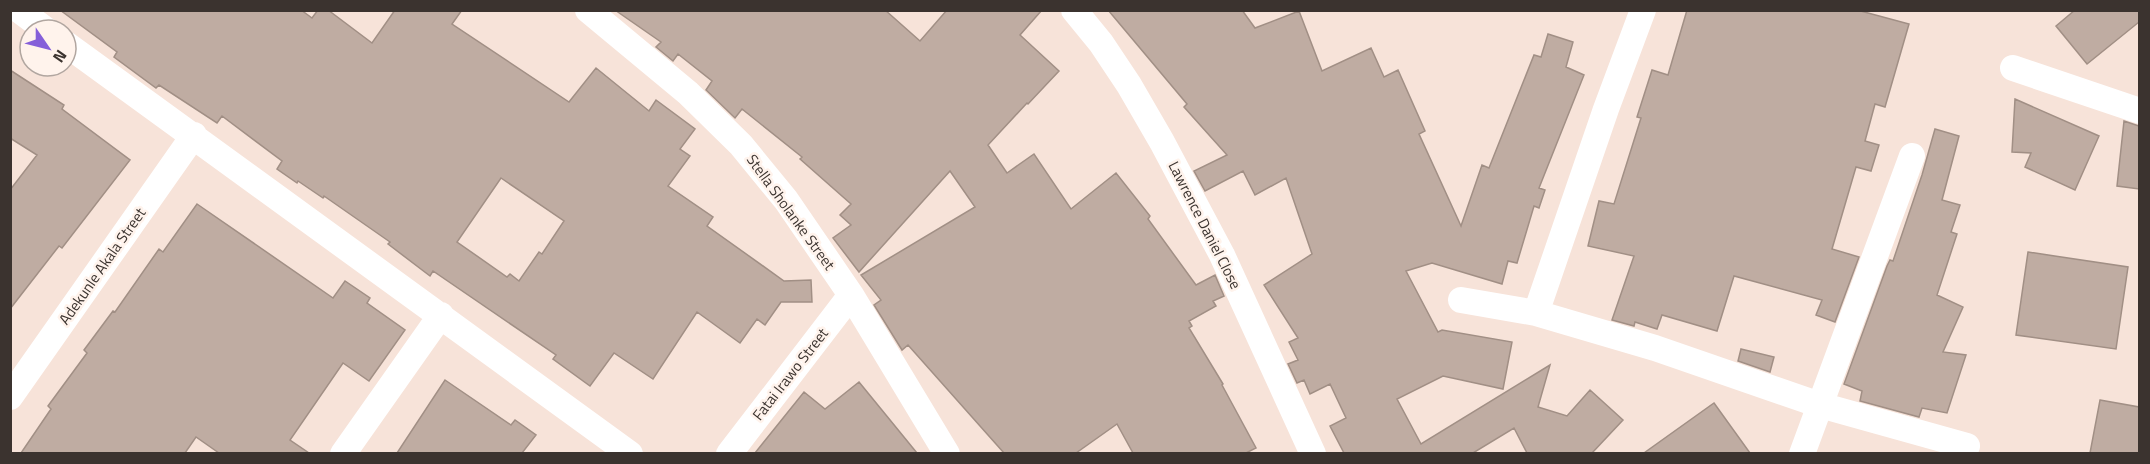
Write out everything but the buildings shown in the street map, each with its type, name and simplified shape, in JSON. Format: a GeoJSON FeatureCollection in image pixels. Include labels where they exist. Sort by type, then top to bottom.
{"type":"FeatureCollection","features":[{"type":"Feature","properties":{"kind":"street","name":"Stella Sholanke Street"},"geometry":{"type":"LineString","coordinates":[[588,10],[688,93],[741,145],[786,200],[851,295],[947,453]]}},
{"type":"Feature","properties":{"kind":"street","name":"Lawrence Daniel Close"},"geometry":{"type":"LineString","coordinates":[[1074,10],[1101,43],[1129,85],[1162,142],[1222,255],[1313,453]]}},
{"type":"Feature","properties":{"kind":"street"},"geometry":{"type":"LineString","coordinates":[[1536,314],[1606,109],[1643,10]]}},
{"type":"Feature","properties":{"kind":"street"},"geometry":{"type":"LineString","coordinates":[[78,53],[630,453]]}},
{"type":"Feature","properties":{"kind":"street"},"geometry":{"type":"LineString","coordinates":[[2013,68],[2139,111]]}},
{"type":"Feature","properties":{"kind":"street","name":"Adekunle Akala Street"},"geometry":{"type":"LineString","coordinates":[[10,397],[194,135]]}},
{"type":"Feature","properties":{"kind":"street"},"geometry":{"type":"LineString","coordinates":[[1802,453],[1912,156]]}},
{"type":"Feature","properties":{"kind":"street","name":"Fatai Irawo Street"},"geometry":{"type":"LineString","coordinates":[[729,453],[851,295]]}},
{"type":"Feature","properties":{"kind":"street"},"geometry":{"type":"LineString","coordinates":[[1461,300],[1536,314],[1655,348],[1820,405],[1966,447]]}},
{"type":"Feature","properties":{"kind":"street"},"geometry":{"type":"LineString","coordinates":[[344,453],[441,315]]}}]}
